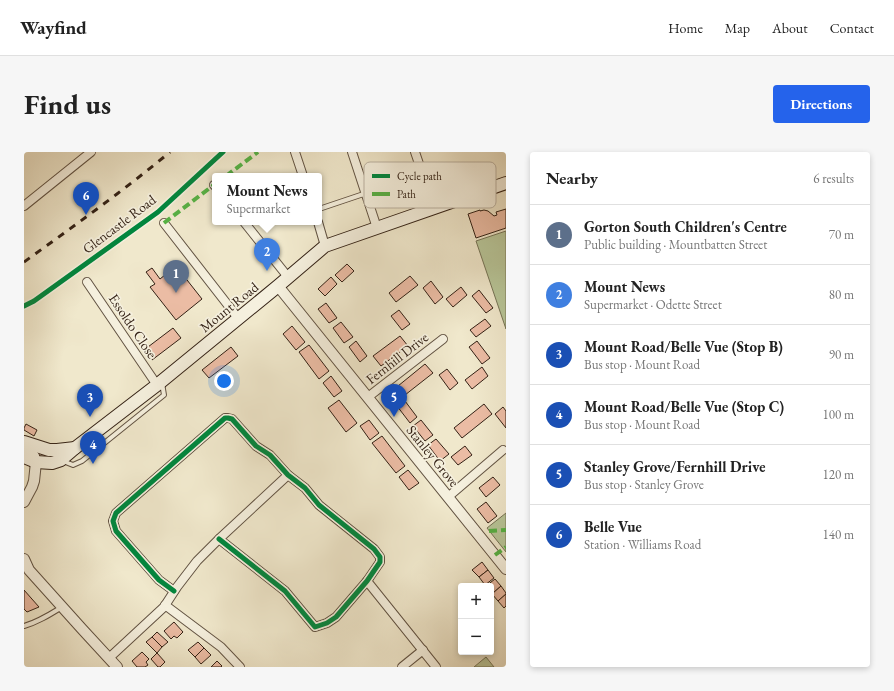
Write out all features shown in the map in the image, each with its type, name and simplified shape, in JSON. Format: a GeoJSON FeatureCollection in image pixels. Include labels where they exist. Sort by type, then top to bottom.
{"type":"FeatureCollection","features":[{"type":"Feature","properties":{"kind":"main road","name":"Mount Road"},"geometry":{"type":"LineString","coordinates":[[496,186],[506,183]]}},
{"type":"Feature","properties":{"kind":"main road","name":"Mount Road"},"geometry":{"type":"LineString","coordinates":[[61,460],[160,382],[325,246],[434,208]]}},
{"type":"Feature","properties":{"kind":"main road"},"geometry":{"type":"LineString","coordinates":[[24,442],[49,450],[75,448]]}},
{"type":"Feature","properties":{"kind":"main road"},"geometry":{"type":"LineString","coordinates":[[24,457],[36,462],[52,463],[61,460]]}},
{"type":"Feature","properties":{"kind":"street"},"geometry":{"type":"LineString","coordinates":[[24,206],[91,152]]}},
{"type":"Feature","properties":{"kind":"street"},"geometry":{"type":"LineString","coordinates":[[294,152],[302,173]]}},
{"type":"Feature","properties":{"kind":"street"},"geometry":{"type":"LineString","coordinates":[[352,152],[364,188]]}},
{"type":"Feature","properties":{"kind":"street"},"geometry":{"type":"LineString","coordinates":[[415,152],[419,162]]}},
{"type":"Feature","properties":{"kind":"street"},"geometry":{"type":"LineString","coordinates":[[371,208],[377,228]]}},
{"type":"Feature","properties":{"kind":"street"},"geometry":{"type":"LineString","coordinates":[[164,223],[238,318]]}},
{"type":"Feature","properties":{"kind":"street"},"geometry":{"type":"LineString","coordinates":[[246,225],[288,277]]}},
{"type":"Feature","properties":{"kind":"street"},"geometry":{"type":"LineString","coordinates":[[319,225],[325,246]]}},
{"type":"Feature","properties":{"kind":"street","name":"Essoldo Close"},"geometry":{"type":"LineString","coordinates":[[87,282],[160,382]]}},
{"type":"Feature","properties":{"kind":"street","name":"Stanley Grove"},"geometry":{"type":"LineString","coordinates":[[278,286],[506,569]]}},
{"type":"Feature","properties":{"kind":"street","name":"Fernhill Drive"},"geometry":{"type":"LineString","coordinates":[[368,397],[443,339]]}},
{"type":"Feature","properties":{"kind":"street"},"geometry":{"type":"LineString","coordinates":[[174,591],[159,580],[116,531],[113,521],[116,513],[225,418],[232,419],[256,446],[270,454],[288,475],[305,488],[319,505],[374,550],[380,557],[380,562],[367,582],[336,617],[327,623],[314,627],[284,591],[219,539]]}},
{"type":"Feature","properties":{"kind":"street"},"geometry":{"type":"LineString","coordinates":[[24,445],[34,456],[36,462],[34,481],[24,502]]}},
{"type":"Feature","properties":{"kind":"street"},"geometry":{"type":"LineString","coordinates":[[448,497],[503,450]]}},
{"type":"Feature","properties":{"kind":"street"},"geometry":{"type":"LineString","coordinates":[[109,658],[165,605],[197,561],[288,475]]}},
{"type":"Feature","properties":{"kind":"street"},"geometry":{"type":"LineString","coordinates":[[24,559],[30,570],[117,667]]}},
{"type":"Feature","properties":{"kind":"street"},"geometry":{"type":"LineString","coordinates":[[367,582],[436,667]]}},
{"type":"Feature","properties":{"kind":"street"},"geometry":{"type":"LineString","coordinates":[[165,605],[221,647],[240,667]]}},
{"type":"Feature","properties":{"kind":"street"},"geometry":{"type":"LineString","coordinates":[[402,667],[423,650]]}},
{"type":"Feature","properties":{"kind":"lane"},"geometry":{"type":"LineString","coordinates":[[322,208],[364,195]]}},
{"type":"Feature","properties":{"kind":"lane"},"geometry":{"type":"LineString","coordinates":[[61,460],[73,465],[82,462],[164,395],[160,382]]}},
{"type":"Feature","properties":{"kind":"lane"},"geometry":{"type":"LineString","coordinates":[[24,626],[42,619],[62,607]]}},
{"type":"Feature","properties":{"kind":"green space"},"geometry":{"type":"Polygon","coordinates":[[[506,231],[506,329],[476,241],[506,231]]]}},
{"type":"Feature","properties":{"kind":"green space"},"geometry":{"type":"Polygon","coordinates":[[[506,513],[506,552],[487,528],[506,513]]]}},
{"type":"Feature","properties":{"kind":"green space"},"geometry":{"type":"Polygon","coordinates":[[[486,657],[494,667],[474,667],[486,657]]]}},
{"type":"Feature","properties":{"kind":"building"},"geometry":{"type":"Polygon","coordinates":[[[506,209],[506,228],[476,238],[468,214],[484,210],[488,211],[494,216],[497,215],[496,212],[506,209]]]}},
{"type":"Feature","properties":{"kind":"building"},"geometry":{"type":"Polygon","coordinates":[[[347,264],[354,271],[342,282],[335,275],[347,264]]]}},
{"type":"Feature","properties":{"kind":"building"},"geometry":{"type":"Polygon","coordinates":[[[176,266],[202,299],[176,320],[150,287],[155,284],[146,272],[152,268],[160,279],[176,266]]]}},
{"type":"Feature","properties":{"kind":"building"},"geometry":{"type":"Polygon","coordinates":[[[410,276],[418,285],[396,302],[389,293],[410,276]]]}},
{"type":"Feature","properties":{"kind":"building"},"geometry":{"type":"Polygon","coordinates":[[[331,277],[337,284],[325,296],[318,289],[331,277]]]}},
{"type":"Feature","properties":{"kind":"building"},"geometry":{"type":"Polygon","coordinates":[[[431,281],[443,297],[435,304],[423,288],[431,281]]]}},
{"type":"Feature","properties":{"kind":"building"},"geometry":{"type":"Polygon","coordinates":[[[461,287],[467,295],[453,307],[446,299],[461,287]]]}},
{"type":"Feature","properties":{"kind":"building"},"geometry":{"type":"Polygon","coordinates":[[[479,290],[493,308],[486,313],[472,296],[479,290]]]}},
{"type":"Feature","properties":{"kind":"building"},"geometry":{"type":"Polygon","coordinates":[[[326,303],[337,318],[329,323],[318,309],[326,303]]]}},
{"type":"Feature","properties":{"kind":"building"},"geometry":{"type":"Polygon","coordinates":[[[399,310],[410,324],[402,330],[391,316],[399,310]]]}},
{"type":"Feature","properties":{"kind":"building"},"geometry":{"type":"Polygon","coordinates":[[[485,319],[491,326],[476,337],[470,330],[485,319]]]}},
{"type":"Feature","properties":{"kind":"building"},"geometry":{"type":"Polygon","coordinates":[[[341,322],[353,337],[344,343],[333,328],[341,322]]]}},
{"type":"Feature","properties":{"kind":"building"},"geometry":{"type":"Polygon","coordinates":[[[292,326],[305,342],[296,350],[283,334],[292,326]]]}},
{"type":"Feature","properties":{"kind":"building"},"geometry":{"type":"Polygon","coordinates":[[[173,328],[181,338],[152,360],[144,350],[173,328]]]}},
{"type":"Feature","properties":{"kind":"building"},"geometry":{"type":"Polygon","coordinates":[[[400,336],[408,346],[381,366],[373,356],[400,336]]]}},
{"type":"Feature","properties":{"kind":"building"},"geometry":{"type":"Polygon","coordinates":[[[356,341],[367,356],[360,362],[349,347],[356,341]]]}},
{"type":"Feature","properties":{"kind":"building"},"geometry":{"type":"Polygon","coordinates":[[[477,341],[490,358],[482,364],[469,347],[477,341]]]}},
{"type":"Feature","properties":{"kind":"building"},"geometry":{"type":"Polygon","coordinates":[[[309,345],[329,371],[319,379],[299,352],[309,345]]]}},
{"type":"Feature","properties":{"kind":"building"},"geometry":{"type":"Polygon","coordinates":[[[231,347],[238,356],[209,378],[202,370],[231,347]]]}},
{"type":"Feature","properties":{"kind":"building"},"geometry":{"type":"Polygon","coordinates":[[[425,364],[433,373],[405,395],[398,386],[425,364]]]}},
{"type":"Feature","properties":{"kind":"building"},"geometry":{"type":"Polygon","coordinates":[[[482,367],[488,376],[472,389],[465,380],[482,367]]]}},
{"type":"Feature","properties":{"kind":"building"},"geometry":{"type":"Polygon","coordinates":[[[447,369],[458,383],[450,390],[439,375],[447,369]]]}},
{"type":"Feature","properties":{"kind":"building"},"geometry":{"type":"Polygon","coordinates":[[[331,376],[342,391],[334,397],[323,383],[331,376]]]}},
{"type":"Feature","properties":{"kind":"building"},"geometry":{"type":"Polygon","coordinates":[[[339,400],[357,423],[346,432],[328,408],[339,400]]]}},
{"type":"Feature","properties":{"kind":"building"},"geometry":{"type":"Polygon","coordinates":[[[405,401],[417,417],[410,423],[397,406],[405,401]]]}},
{"type":"Feature","properties":{"kind":"building"},"geometry":{"type":"Polygon","coordinates":[[[484,404],[492,414],[462,438],[454,428],[484,404]]]}},
{"type":"Feature","properties":{"kind":"building"},"geometry":{"type":"Polygon","coordinates":[[[503,407],[506,411],[506,428],[495,414],[503,407]]]}},
{"type":"Feature","properties":{"kind":"building"},"geometry":{"type":"Polygon","coordinates":[[[369,420],[379,433],[370,440],[360,426],[369,420]]]}},
{"type":"Feature","properties":{"kind":"building"},"geometry":{"type":"Polygon","coordinates":[[[421,420],[433,435],[425,441],[413,426],[421,420]]]}},
{"type":"Feature","properties":{"kind":"building"},"geometry":{"type":"Polygon","coordinates":[[[26,424],[37,430],[34,436],[24,430],[26,424]]]}},
{"type":"Feature","properties":{"kind":"building"},"geometry":{"type":"Polygon","coordinates":[[[382,436],[405,466],[396,473],[372,443],[382,436]]]}},
{"type":"Feature","properties":{"kind":"building"},"geometry":{"type":"Polygon","coordinates":[[[436,439],[449,454],[440,461],[428,445],[436,439]]]}},
{"type":"Feature","properties":{"kind":"building"},"geometry":{"type":"Polygon","coordinates":[[[465,446],[472,455],[458,465],[451,457],[465,446]]]}},
{"type":"Feature","properties":{"kind":"building"},"geometry":{"type":"Polygon","coordinates":[[[408,470],[419,483],[409,490],[399,477],[408,470]]]}},
{"type":"Feature","properties":{"kind":"building"},"geometry":{"type":"Polygon","coordinates":[[[493,477],[500,485],[486,497],[479,488],[493,477]]]}},
{"type":"Feature","properties":{"kind":"building"},"geometry":{"type":"Polygon","coordinates":[[[486,502],[497,516],[488,523],[477,509],[486,502]]]}},
{"type":"Feature","properties":{"kind":"building"},"geometry":{"type":"Polygon","coordinates":[[[482,562],[488,570],[479,577],[472,570],[482,562]]]}},
{"type":"Feature","properties":{"kind":"building"},"geometry":{"type":"Polygon","coordinates":[[[488,570],[494,578],[488,583],[484,583],[479,577],[488,570]]]}},
{"type":"Feature","properties":{"kind":"building"},"geometry":{"type":"Polygon","coordinates":[[[495,579],[501,586],[494,592],[494,583],[490,583],[495,579]]]}},
{"type":"Feature","properties":{"kind":"building"},"geometry":{"type":"Polygon","coordinates":[[[501,586],[506,594],[498,601],[494,596],[494,592],[501,586]]]}},
{"type":"Feature","properties":{"kind":"building"},"geometry":{"type":"Polygon","coordinates":[[[24,590],[39,607],[27,612],[24,609],[24,590]]]}},
{"type":"Feature","properties":{"kind":"building"},"geometry":{"type":"Polygon","coordinates":[[[506,594],[506,606],[504,608],[498,601],[506,594]]]}},
{"type":"Feature","properties":{"kind":"building"},"geometry":{"type":"Polygon","coordinates":[[[174,622],[183,632],[177,638],[174,636],[171,639],[164,631],[174,622]]]}},
{"type":"Feature","properties":{"kind":"building"},"geometry":{"type":"Polygon","coordinates":[[[157,632],[168,642],[162,647],[152,637],[157,632]]]}},
{"type":"Feature","properties":{"kind":"building"},"geometry":{"type":"Polygon","coordinates":[[[152,637],[162,647],[157,653],[146,642],[152,637]]]}},
{"type":"Feature","properties":{"kind":"building"},"geometry":{"type":"Polygon","coordinates":[[[198,642],[204,648],[195,657],[188,650],[198,642]]]}},
{"type":"Feature","properties":{"kind":"building"},"geometry":{"type":"Polygon","coordinates":[[[204,648],[211,655],[201,664],[195,657],[204,648]]]}},
{"type":"Feature","properties":{"kind":"building"},"geometry":{"type":"Polygon","coordinates":[[[142,652],[149,659],[146,662],[148,665],[145,667],[137,667],[132,661],[142,652]]]}},
{"type":"Feature","properties":{"kind":"building"},"geometry":{"type":"Polygon","coordinates":[[[157,653],[165,662],[160,667],[158,667],[151,659],[157,653]]]}},
{"type":"Feature","properties":{"kind":"building"},"geometry":{"type":"Polygon","coordinates":[[[217,661],[222,666],[211,667],[217,661]]]}},
{"type":"Feature","properties":{"kind":"railway"},"geometry":{"type":"LineString","coordinates":[[24,262],[80,222],[170,152]]}},
{"type":"Feature","properties":{"kind":"marked path"},"geometry":{"type":"LineString","coordinates":[[230,173],[258,152]]}},
{"type":"Feature","properties":{"kind":"marked path"},"geometry":{"type":"LineString","coordinates":[[164,223],[212,186]]}},
{"type":"Feature","properties":{"kind":"marked path"},"geometry":{"type":"LineString","coordinates":[[489,531],[506,530]]}},
{"type":"Feature","properties":{"kind":"marked path"},"geometry":{"type":"LineString","coordinates":[[495,555],[506,547]]}},
{"type":"Feature","properties":{"kind":"cycle path","name":"Glencastle Road"},"geometry":{"type":"LineString","coordinates":[[24,306],[34,301],[158,212],[223,152]]}},
{"type":"Feature","properties":{"kind":"cycle path"},"geometry":{"type":"LineString","coordinates":[[174,591],[159,580],[116,531],[113,521],[116,513],[225,418],[232,419],[256,446],[270,455],[288,475],[305,488],[319,505],[374,549],[380,557],[380,562],[367,581],[336,617],[327,623],[315,627],[285,591],[219,539]]}},
{"type":"Feature","properties":{"kind":"place","name":"Belle Vue"},"geometry":{"type":"Point","coordinates":[86,215]}},
{"type":"Feature","properties":{"kind":"place","name":"Mount News"},"geometry":{"type":"Point","coordinates":[267,271]}},
{"type":"Feature","properties":{"kind":"place","name":"Gorton South Children's Centre"},"geometry":{"type":"Point","coordinates":[176,293]}},
{"type":"Feature","properties":{"kind":"place","name":"Mount Road/Belle Vue (Stop B)"},"geometry":{"type":"Point","coordinates":[90,417]}},
{"type":"Feature","properties":{"kind":"place","name":"Stanley Grove/Fernhill Drive"},"geometry":{"type":"Point","coordinates":[394,417]}},
{"type":"Feature","properties":{"kind":"place","name":"Mount Road/Belle Vue (Stop C)"},"geometry":{"type":"Point","coordinates":[93,464]}}]}
